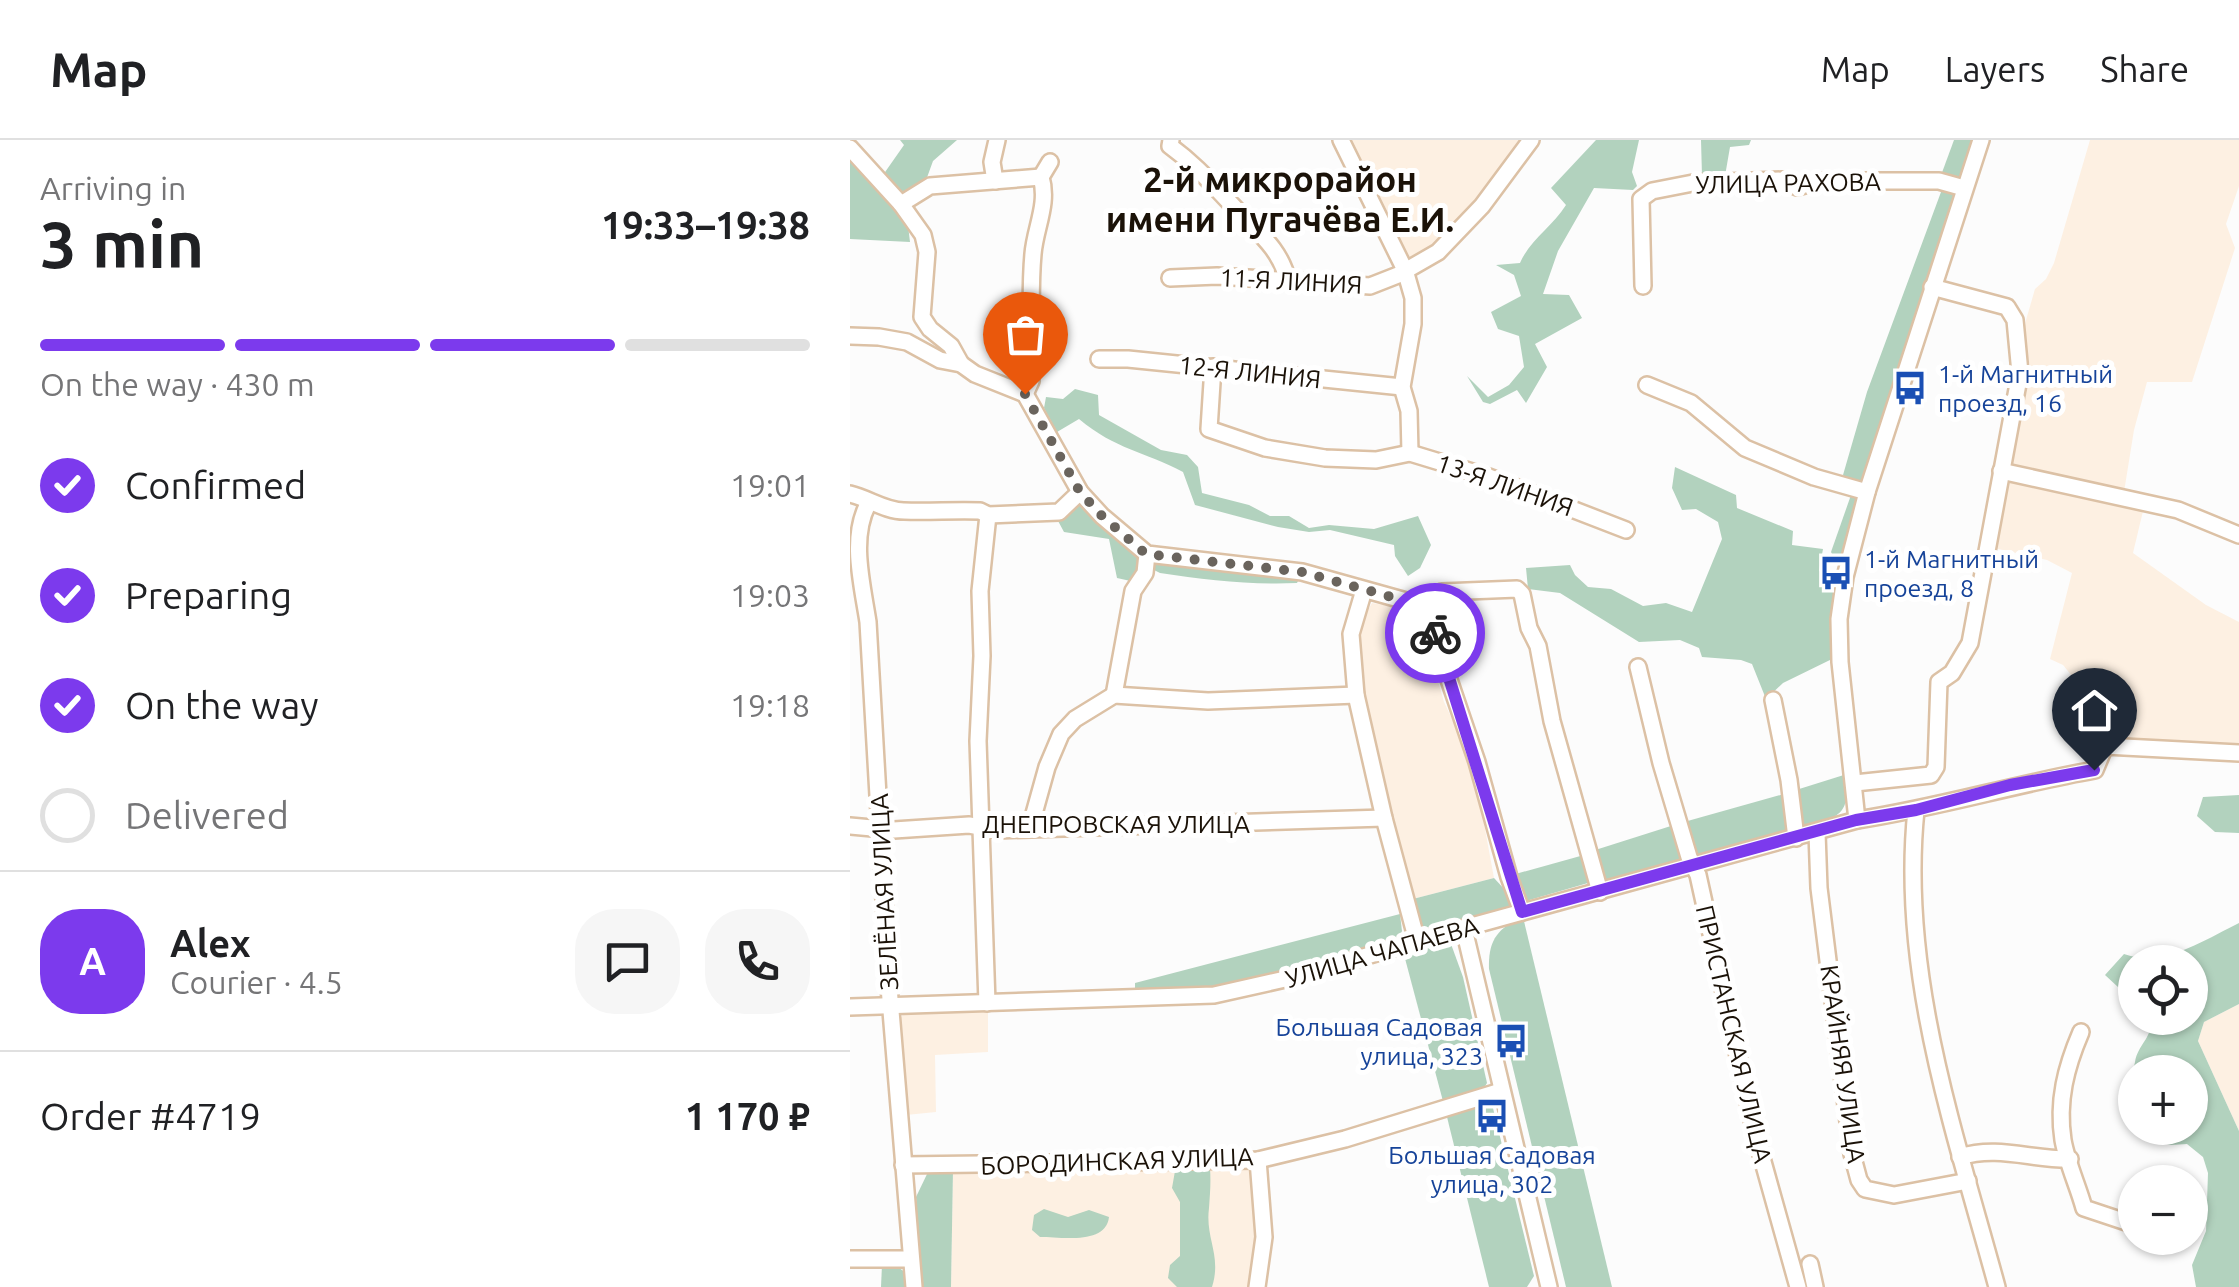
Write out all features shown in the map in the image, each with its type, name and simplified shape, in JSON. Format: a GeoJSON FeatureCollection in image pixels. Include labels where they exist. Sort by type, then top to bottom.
{"type":"FeatureCollection","features":[{"type":"Feature","properties":{"kind":"street"},"geometry":{"type":"LineString","coordinates":[[995,181],[992,162],[998,140]]}},
{"type":"Feature","properties":{"kind":"street"},"geometry":{"type":"LineString","coordinates":[[1341,140],[1405,270],[1413,298],[1414,324],[1402,387],[1409,411],[1410,453]]}},
{"type":"Feature","properties":{"kind":"street","name":"11-Я ЛИНИЯ"},"geometry":{"type":"LineString","coordinates":[[1170,278],[1217,276],[1370,286],[1438,252],[1482,206],[1531,140]]}},
{"type":"Feature","properties":{"kind":"street"},"geometry":{"type":"LineString","coordinates":[[1856,820],[1840,662],[1845,577],[1867,492],[1980,140]]}},
{"type":"Feature","properties":{"kind":"street"},"geometry":{"type":"LineString","coordinates":[[1171,143],[1202,169],[1260,232],[1284,263],[1288,282]]}},
{"type":"Feature","properties":{"kind":"street"},"geometry":{"type":"LineString","coordinates":[[850,148],[923,235],[927,252],[922,317],[951,346],[961,364]]}},
{"type":"Feature","properties":{"kind":"street"},"geometry":{"type":"LineString","coordinates":[[1040,177],[1050,162]]}},
{"type":"Feature","properties":{"kind":"street"},"geometry":{"type":"LineString","coordinates":[[897,200],[930,186],[1040,177]]}},
{"type":"Feature","properties":{"kind":"street"},"geometry":{"type":"LineString","coordinates":[[1025,394],[1031,381],[1032,256],[1044,188],[1040,177]]}},
{"type":"Feature","properties":{"kind":"street","name":"УЛИЦА РАХОВА"},"geometry":{"type":"LineString","coordinates":[[1643,286],[1641,198],[1652,192],[1693,183],[1782,180],[1797,187],[1820,181],[1939,181],[1964,188]]}},
{"type":"Feature","properties":{"kind":"street"},"geometry":{"type":"LineString","coordinates":[[1854,783],[1931,775],[1936,767],[1939,682],[1952,673],[1970,643],[2020,373],[2015,320],[2007,307],[1932,288]]}},
{"type":"Feature","properties":{"kind":"street"},"geometry":{"type":"LineString","coordinates":[[850,336],[907,342],[940,360],[961,364],[975,374],[1025,394],[1080,492],[1146,554],[1302,572],[1424,606]]}},
{"type":"Feature","properties":{"kind":"street","name":"12-Я ЛИНИЯ"},"geometry":{"type":"LineString","coordinates":[[1099,359],[1402,387]]}},
{"type":"Feature","properties":{"kind":"street","name":"13-Я ЛИНИЯ"},"geometry":{"type":"LineString","coordinates":[[1213,367],[1209,429],[1266,448],[1325,458],[1376,460],[1410,453],[1489,477],[1626,530]]}},
{"type":"Feature","properties":{"kind":"street"},"geometry":{"type":"LineString","coordinates":[[1647,385],[1691,403],[1745,448],[1814,477],[1867,492]]}},
{"type":"Feature","properties":{"kind":"street"},"geometry":{"type":"LineString","coordinates":[[2001,471],[2178,510],[2239,535]]}},
{"type":"Feature","properties":{"kind":"street"},"geometry":{"type":"LineString","coordinates":[[850,494],[862,497],[868,504],[901,512],[980,511],[988,516],[1059,512],[1080,492]]}},
{"type":"Feature","properties":{"kind":"street","name":"ЗЕЛЁНАЯ УЛИЦА"},"geometry":{"type":"LineString","coordinates":[[868,504],[860,512],[852,534],[856,596],[868,622],[890,1006],[914,1287]]}},
{"type":"Feature","properties":{"kind":"street"},"geometry":{"type":"LineString","coordinates":[[987,1003],[978,741],[980,591],[988,516]]}},
{"type":"Feature","properties":{"kind":"street"},"geometry":{"type":"LineString","coordinates":[[1114,695],[1134,591],[1145,573],[1146,554]]}},
{"type":"Feature","properties":{"kind":"street"},"geometry":{"type":"LineString","coordinates":[[1424,606],[1430,596],[1442,592],[1517,589],[1522,594],[1538,646],[1552,721],[1600,892]]}},
{"type":"Feature","properties":{"kind":"street"},"geometry":{"type":"LineString","coordinates":[[1364,590],[1351,634],[1356,695],[1417,940]]}},
{"type":"Feature","properties":{"kind":"street"},"geometry":{"type":"LineString","coordinates":[[1424,606],[1478,762],[1508,877],[1522,912]]}},
{"type":"Feature","properties":{"kind":"street","name":"ПРИСТАНСКАЯ УЛИЦА"},"geometry":{"type":"LineString","coordinates":[[1638,667],[1660,763],[1698,876],[1754,1133],[1798,1287]]}},
{"type":"Feature","properties":{"kind":"street"},"geometry":{"type":"LineString","coordinates":[[1030,828],[1061,734],[1075,719],[1114,695],[1208,702],[1356,695]]}},
{"type":"Feature","properties":{"kind":"street"},"geometry":{"type":"LineString","coordinates":[[1773,700],[1790,780],[1796,838]]}},
{"type":"Feature","properties":{"kind":"street","name":"УЛИЦА ЧАПАЕВА"},"geometry":{"type":"LineString","coordinates":[[850,1006],[1214,995],[1303,975],[1856,820],[2094,770],[2104,746],[2239,753]]}},
{"type":"Feature","properties":{"kind":"street"},"geometry":{"type":"LineString","coordinates":[[1916,810],[1915,932],[1920,980],[1954,1140],[1997,1287]]}},
{"type":"Feature","properties":{"kind":"street","name":"ДНЕПРОВСКАЯ УЛИЦА"},"geometry":{"type":"LineString","coordinates":[[850,826],[1030,828],[1384,818]]}},
{"type":"Feature","properties":{"kind":"street","name":"КРАЙНЯЯ УЛИЦА"},"geometry":{"type":"LineString","coordinates":[[1818,833],[1819,888],[1852,1154],[1859,1180],[1865,1189],[1894,1194],[1968,1181]]}},
{"type":"Feature","properties":{"kind":"street"},"geometry":{"type":"LineString","coordinates":[[1464,929],[1548,1287]]}},
{"type":"Feature","properties":{"kind":"street"},"geometry":{"type":"LineString","coordinates":[[2080,1032],[2066,1068],[2061,1106],[2064,1143],[2084,1208],[2118,1219]]}},
{"type":"Feature","properties":{"kind":"street","name":"БОРОДИНСКАЯ УЛИЦА"},"geometry":{"type":"LineString","coordinates":[[903,1165],[1258,1160],[1344,1139],[1502,1090]]}},
{"type":"Feature","properties":{"kind":"street"},"geometry":{"type":"LineString","coordinates":[[1960,1157],[1997,1150],[2044,1160],[2070,1159]]}},
{"type":"Feature","properties":{"kind":"street"},"geometry":{"type":"LineString","coordinates":[[1256,1287],[1264,1237],[1258,1160]]}},
{"type":"Feature","properties":{"kind":"street"},"geometry":{"type":"LineString","coordinates":[[850,1259],[911,1259]]}},
{"type":"Feature","properties":{"kind":"street"},"geometry":{"type":"LineString","coordinates":[[1810,1264],[1815,1287]]}},
{"type":"Feature","properties":{"kind":"shaded area"},"geometry":{"type":"Polygon","coordinates":[[[1348,140],[1527,140],[1459,231],[1420,257],[1407,258],[1348,140]]]}},
{"type":"Feature","properties":{"kind":"shaded area"},"geometry":{"type":"Polygon","coordinates":[[[2090,140],[2239,140],[2239,186],[2226,224],[2235,248],[2192,382],[2147,382],[2124,492],[2011,464],[2031,371],[2023,337],[2026,320],[2035,289],[2054,263],[2090,140]]]}},
{"type":"Feature","properties":{"kind":"shaded area"},"geometry":{"type":"Polygon","coordinates":[[[2004,484],[2143,511],[2133,553],[2206,605],[2239,622],[2239,760],[2114,753],[2114,738],[2065,722],[2072,676],[2063,665],[2050,659],[2072,573],[2047,560],[1994,548],[2004,484]]]}},
{"type":"Feature","properties":{"kind":"shaded area"},"geometry":{"type":"Polygon","coordinates":[[[1372,603],[1414,610],[1420,618],[1444,702],[1476,780],[1494,878],[1409,900],[1360,695],[1357,629],[1372,603]]]}},
{"type":"Feature","properties":{"kind":"shaded area"},"geometry":{"type":"Polygon","coordinates":[[[2239,1004],[2239,1131],[2208,1063],[2208,1055],[2198,1041],[2200,1035],[2208,1035],[2208,1020],[2239,1004]]]}},
{"type":"Feature","properties":{"kind":"shaded area"},"geometry":{"type":"Polygon","coordinates":[[[988,1010],[988,1052],[935,1055],[936,1112],[906,1115],[900,1019],[904,1013],[988,1010]]]}},
{"type":"Feature","properties":{"kind":"shaded area"},"geometry":{"type":"Polygon","coordinates":[[[1241,1163],[1250,1168],[1255,1181],[1260,1214],[1253,1287],[951,1287],[953,1170],[1241,1163]]]}},
{"type":"Feature","properties":{"kind":"green space"},"geometry":{"type":"Polygon","coordinates":[[[900,140],[957,140],[933,161],[925,183],[904,192],[910,242],[850,239],[850,143],[883,175],[904,145],[900,140]]]}},
{"type":"Feature","properties":{"kind":"green space"},"geometry":{"type":"Polygon","coordinates":[[[1596,140],[1639,140],[1632,172],[1637,186],[1633,190],[1594,188],[1558,251],[1543,294],[1569,295],[1582,318],[1535,344],[1547,367],[1526,403],[1517,390],[1490,404],[1483,402],[1467,376],[1488,397],[1509,385],[1524,367],[1519,336],[1498,329],[1491,312],[1521,296],[1514,275],[1496,265],[1520,263],[1560,213],[1566,205],[1551,188],[1596,140]]]}},
{"type":"Feature","properties":{"kind":"green space"},"geometry":{"type":"Polygon","coordinates":[[[1701,140],[1751,140],[1749,145],[1730,147],[1725,176],[1702,176],[1701,140]]]}},
{"type":"Feature","properties":{"kind":"green space"},"geometry":{"type":"Polygon","coordinates":[[[1954,140],[1975,140],[1961,182],[1940,178],[1954,140]]]}},
{"type":"Feature","properties":{"kind":"green space"},"geometry":{"type":"Polygon","coordinates":[[[1939,184],[1958,193],[1865,480],[1850,481],[1843,475],[1867,392],[1941,192],[1939,184]]]}},
{"type":"Feature","properties":{"kind":"green space"},"geometry":{"type":"Polygon","coordinates":[[[1075,389],[1098,395],[1099,415],[1161,450],[1187,455],[1198,467],[1202,493],[1249,505],[1270,516],[1289,516],[1309,528],[1329,525],[1374,529],[1418,516],[1431,545],[1420,568],[1408,576],[1395,556],[1394,545],[1330,530],[1309,532],[1278,527],[1195,505],[1183,472],[1118,444],[1079,419],[1057,432],[1044,408],[1046,397],[1063,399],[1075,389]]]}},
{"type":"Feature","properties":{"kind":"green space"},"geometry":{"type":"Polygon","coordinates":[[[1675,467],[1736,495],[1737,508],[1793,531],[1792,545],[1823,549],[1819,571],[1840,578],[1833,616],[1832,659],[1783,683],[1766,699],[1752,664],[1702,657],[1699,648],[1680,640],[1639,642],[1560,593],[1528,589],[1526,568],[1570,565],[1588,587],[1611,589],[1643,606],[1666,603],[1692,612],[1722,539],[1718,522],[1696,509],[1682,510],[1672,488],[1675,467]]]}},
{"type":"Feature","properties":{"kind":"green space"},"geometry":{"type":"Polygon","coordinates":[[[1859,494],[1843,558],[1834,558],[1831,552],[1851,495],[1859,494]]]}},
{"type":"Feature","properties":{"kind":"green space"},"geometry":{"type":"Polygon","coordinates":[[[1080,505],[1088,507],[1135,553],[1140,564],[1135,582],[1117,578],[1109,539],[1064,532],[1057,519],[1080,505]]]}},
{"type":"Feature","properties":{"kind":"green space"},"geometry":{"type":"Polygon","coordinates":[[[1153,562],[1295,575],[1299,579],[1297,583],[1263,583],[1194,578],[1160,573],[1152,569],[1153,562]]]}},
{"type":"Feature","properties":{"kind":"green space"},"geometry":{"type":"Polygon","coordinates":[[[1847,774],[1841,812],[1805,827],[1799,822],[1796,790],[1847,774]]]}},
{"type":"Feature","properties":{"kind":"green space"},"geometry":{"type":"Polygon","coordinates":[[[1784,794],[1788,830],[1694,854],[1684,822],[1784,794]]]}},
{"type":"Feature","properties":{"kind":"green space"},"geometry":{"type":"Polygon","coordinates":[[[2239,795],[2239,833],[2215,832],[2197,816],[2203,797],[2239,795]]]}},
{"type":"Feature","properties":{"kind":"green space"},"geometry":{"type":"Polygon","coordinates":[[[1674,825],[1681,861],[1607,881],[1601,879],[1589,852],[1674,825]]]}},
{"type":"Feature","properties":{"kind":"green space"},"geometry":{"type":"Polygon","coordinates":[[[1584,855],[1588,883],[1526,901],[1512,875],[1584,855]]]}},
{"type":"Feature","properties":{"kind":"green space"},"geometry":{"type":"Polygon","coordinates":[[[1494,878],[1506,891],[1509,908],[1425,928],[1419,924],[1409,900],[1494,878]]]}},
{"type":"Feature","properties":{"kind":"green space"},"geometry":{"type":"Polygon","coordinates":[[[1400,914],[1400,936],[1300,968],[1213,989],[1135,991],[1135,983],[1400,914]]]}},
{"type":"Feature","properties":{"kind":"green space"},"geometry":{"type":"Polygon","coordinates":[[[1523,917],[1612,1287],[1566,1287],[1489,969],[1496,937],[1523,917]]]}},
{"type":"Feature","properties":{"kind":"green space"},"geometry":{"type":"Polygon","coordinates":[[[2239,923],[2239,1004],[2208,1020],[2208,945],[2198,944],[2239,923]]]}},
{"type":"Feature","properties":{"kind":"green space"},"geometry":{"type":"Polygon","coordinates":[[[1445,941],[1451,944],[1463,977],[1487,1083],[1481,1093],[1444,1105],[1403,951],[1445,941]]]}},
{"type":"Feature","properties":{"kind":"green space"},"geometry":{"type":"Polygon","coordinates":[[[2118,961],[2118,987],[2105,975],[2118,961]]]}},
{"type":"Feature","properties":{"kind":"green space"},"geometry":{"type":"Polygon","coordinates":[[[2148,1035],[2200,1035],[2198,1041],[2204,1055],[2138,1055],[2148,1035]]]}},
{"type":"Feature","properties":{"kind":"green space"},"geometry":{"type":"Polygon","coordinates":[[[2208,1063],[2239,1131],[2239,1287],[2196,1287],[2192,1265],[2196,1255],[2208,1255],[2208,1165],[2188,1145],[2208,1145],[2208,1063]]]}},
{"type":"Feature","properties":{"kind":"green space"},"geometry":{"type":"Polygon","coordinates":[[[1492,1104],[1534,1276],[1527,1287],[1489,1287],[1446,1113],[1492,1104]]]}},
{"type":"Feature","properties":{"kind":"green space"},"geometry":{"type":"Polygon","coordinates":[[[1188,1166],[1210,1168],[1208,1219],[1215,1266],[1212,1287],[1177,1287],[1168,1278],[1170,1265],[1180,1256],[1180,1202],[1172,1188],[1175,1171],[1188,1166]]]}},
{"type":"Feature","properties":{"kind":"green space"},"geometry":{"type":"Polygon","coordinates":[[[929,1170],[953,1170],[951,1287],[922,1287],[916,1197],[929,1170]]]}},
{"type":"Feature","properties":{"kind":"green space"},"geometry":{"type":"Polygon","coordinates":[[[1044,1209],[1068,1217],[1089,1210],[1109,1217],[1106,1226],[1092,1236],[1040,1237],[1032,1230],[1034,1215],[1044,1209]]]}},
{"type":"Feature","properties":{"kind":"green space"},"geometry":{"type":"Polygon","coordinates":[[[882,1265],[901,1269],[909,1287],[881,1287],[882,1265]]]}},
{"type":"Feature","properties":{"kind":"way so far"},"geometry":{"type":"LineString","coordinates":[[1025,394],[1080,492],[1138,550],[1302,572],[1351,584],[1424,606],[1435,633]]}},
{"type":"Feature","properties":{"kind":"place","name":"1-й Магнитный проезд, 16"},"geometry":{"type":"Point","coordinates":[1910,388]}},
{"type":"Feature","properties":{"kind":"place","name":"1-й Магнитный проезд, 8"},"geometry":{"type":"Point","coordinates":[1836,573]}},
{"type":"Feature","properties":{"kind":"place","name":"Большая Садовая улица, 323"},"geometry":{"type":"Point","coordinates":[1511,1041]}},
{"type":"Feature","properties":{"kind":"place","name":"Большая Садовая улица, 302"},"geometry":{"type":"Point","coordinates":[1492,1116]}},
{"type":"Feature","properties":{"kind":"district","name":"2-й микрорайон имени Пугачёва Е.И."},"geometry":{"type":"Point","coordinates":[1280,200]}},
{"type":"Feature","properties":{"kind":"route"},"geometry":{"type":"LineString","coordinates":[[1435,633],[1522,912],[1856,820],[2094,770]]}}]}
